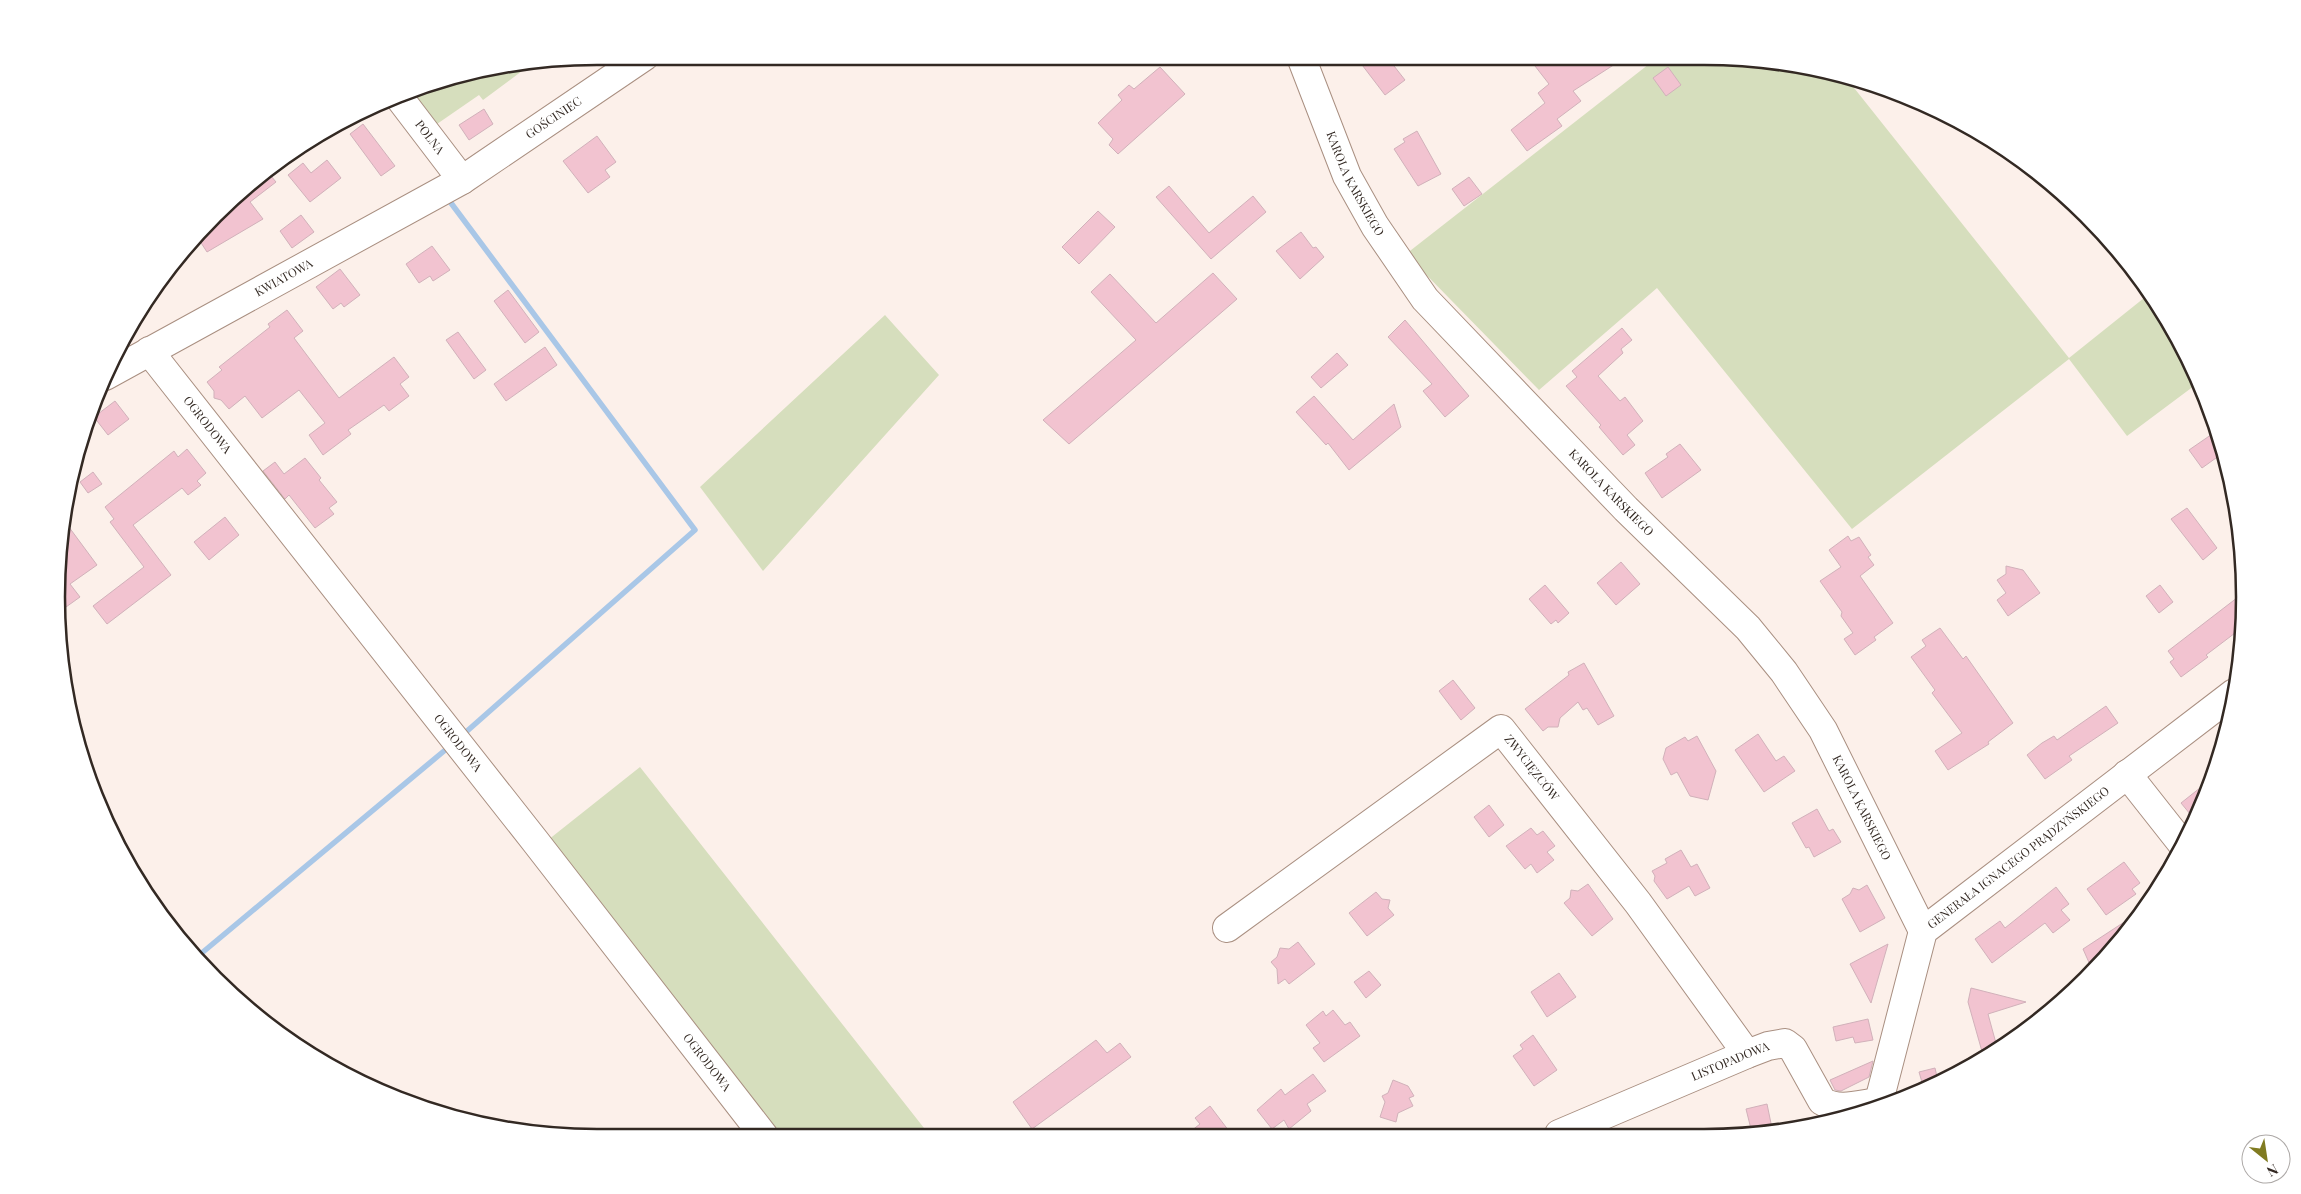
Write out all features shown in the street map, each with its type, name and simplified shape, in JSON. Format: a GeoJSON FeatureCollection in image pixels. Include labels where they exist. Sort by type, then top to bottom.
{"type":"FeatureCollection","features":[{"type":"Feature","properties":{"kind":"street","name":"GOŚCINIEC"},"geometry":{"type":"LineString","coordinates":[[462,180],[632,65]]}},
{"type":"Feature","properties":{"kind":"street","name":"KAROLA KARSKIEGO"},"geometry":{"type":"LineString","coordinates":[[1304,65],[1347,176],[1399,263],[1425,299],[1626,509],[1748,628],[1784,672],[1823,730],[1923,931]]}},
{"type":"Feature","properties":{"kind":"street","name":"POLNA"},"geometry":{"type":"LineString","coordinates":[[402,102],[462,180]]}},
{"type":"Feature","properties":{"kind":"street","name":"KWIATOWA"},"geometry":{"type":"LineString","coordinates":[[116,370],[462,180]]}},
{"type":"Feature","properties":{"kind":"street","name":"OGRODOWA"},"geometry":{"type":"LineString","coordinates":[[149,351],[535,840],[759,1129]]}},
{"type":"Feature","properties":{"kind":"street","name":"GENERAŁA IGNACEGO PRĄDZYŃSKIEGO"},"geometry":{"type":"LineString","coordinates":[[1880,1099],[1923,931],[2226,699]]}},
{"type":"Feature","properties":{"kind":"street","name":"ZWYCIĘZCÓW"},"geometry":{"type":"LineString","coordinates":[[1227,928],[1502,728],[1638,903],[1747,1054]]}},
{"type":"Feature","properties":{"kind":"street"},"geometry":{"type":"LineString","coordinates":[[2127,774],[2178,838]]}},
{"type":"Feature","properties":{"kind":"street","name":"LISTOPADOWA"},"geometry":{"type":"LineString","coordinates":[[1571,1129],[1747,1054],[1768,1046],[1785,1043],[1798,1056],[1822,1101],[1831,1106],[1841,1107],[1863,1105]]}},
{"type":"Feature","properties":{"kind":"green space"},"geometry":{"type":"Polygon","coordinates":[[[1648,65],[1739,66],[1808,75],[1853,86],[2069,358],[2144,298],[2165,331],[2193,387],[2127,436],[2069,359],[1852,529],[1657,288],[1539,390],[1406,254],[1648,65]]]}},
{"type":"Feature","properties":{"kind":"green space"},"geometry":{"type":"Polygon","coordinates":[[[522,71],[483,100],[479,95],[437,124],[416,97],[459,83],[522,71]]]}},
{"type":"Feature","properties":{"kind":"green space"},"geometry":{"type":"Polygon","coordinates":[[[885,315],[939,375],[763,571],[700,487],[885,315]]]}},
{"type":"Feature","properties":{"kind":"green space"},"geometry":{"type":"Polygon","coordinates":[[[640,767],[924,1128],[771,1129],[548,840],[640,767]]]}},
{"type":"Feature","properties":{"kind":"building"},"geometry":{"type":"Polygon","coordinates":[[[1362,65],[1393,65],[1405,80],[1385,95],[1362,65]]]}},
{"type":"Feature","properties":{"kind":"building"},"geometry":{"type":"Polygon","coordinates":[[[1534,65],[1614,65],[1573,91],[1581,101],[1557,119],[1562,126],[1527,151],[1511,130],[1545,103],[1538,93],[1549,84],[1534,65]]]}},
{"type":"Feature","properties":{"kind":"building"},"geometry":{"type":"Polygon","coordinates":[[[1160,67],[1185,94],[1118,154],[1109,145],[1113,139],[1098,123],[1122,100],[1118,95],[1129,85],[1134,89],[1160,67]]]}},
{"type":"Feature","properties":{"kind":"building"},"geometry":{"type":"Polygon","coordinates":[[[1668,67],[1681,85],[1666,96],[1653,78],[1668,67]]]}},
{"type":"Feature","properties":{"kind":"building"},"geometry":{"type":"Polygon","coordinates":[[[484,109],[493,124],[469,140],[459,125],[484,109]]]}},
{"type":"Feature","properties":{"kind":"building"},"geometry":{"type":"Polygon","coordinates":[[[363,124],[395,166],[381,176],[350,134],[363,124]]]}},
{"type":"Feature","properties":{"kind":"building"},"geometry":{"type":"Polygon","coordinates":[[[1417,131],[1441,174],[1418,186],[1394,149],[1405,142],[1403,139],[1417,131]]]}},
{"type":"Feature","properties":{"kind":"building"},"geometry":{"type":"Polygon","coordinates":[[[597,136],[616,162],[605,170],[610,177],[588,193],[563,161],[597,136]]]}},
{"type":"Feature","properties":{"kind":"building"},"geometry":{"type":"Polygon","coordinates":[[[327,160],[341,178],[310,202],[288,175],[303,163],[311,173],[327,160]]]}},
{"type":"Feature","properties":{"kind":"building"},"geometry":{"type":"Polygon","coordinates":[[[271,176],[276,182],[250,202],[263,219],[207,252],[201,242],[246,197],[271,176]]]}},
{"type":"Feature","properties":{"kind":"building"},"geometry":{"type":"Polygon","coordinates":[[[1469,177],[1482,194],[1464,206],[1452,189],[1469,177]]]}},
{"type":"Feature","properties":{"kind":"building"},"geometry":{"type":"Polygon","coordinates":[[[1169,186],[1209,233],[1253,196],[1266,212],[1211,259],[1156,197],[1169,186]]]}},
{"type":"Feature","properties":{"kind":"building"},"geometry":{"type":"Polygon","coordinates":[[[1098,211],[1115,227],[1079,264],[1062,247],[1098,211]]]}},
{"type":"Feature","properties":{"kind":"building"},"geometry":{"type":"Polygon","coordinates":[[[301,215],[314,232],[292,248],[280,231],[301,215]]]}},
{"type":"Feature","properties":{"kind":"building"},"geometry":{"type":"Polygon","coordinates":[[[1301,232],[1313,248],[1316,247],[1324,257],[1300,279],[1276,251],[1301,232]]]}},
{"type":"Feature","properties":{"kind":"building"},"geometry":{"type":"Polygon","coordinates":[[[432,246],[450,270],[433,281],[430,276],[419,283],[406,264],[432,246]]]}},
{"type":"Feature","properties":{"kind":"building"},"geometry":{"type":"Polygon","coordinates":[[[340,269],[360,295],[344,307],[341,303],[333,309],[316,287],[340,269]]]}},
{"type":"Feature","properties":{"kind":"building"},"geometry":{"type":"Polygon","coordinates":[[[1213,273],[1237,299],[1069,444],[1043,420],[1136,340],[1091,292],[1110,274],[1156,323],[1213,273]]]}},
{"type":"Feature","properties":{"kind":"building"},"geometry":{"type":"Polygon","coordinates":[[[508,290],[539,332],[525,343],[494,301],[508,290]]]}},
{"type":"Feature","properties":{"kind":"building"},"geometry":{"type":"Polygon","coordinates":[[[287,310],[303,331],[294,338],[339,398],[394,357],[409,377],[400,384],[409,396],[389,411],[384,405],[348,430],[351,434],[323,455],[309,435],[325,423],[299,390],[262,418],[245,396],[229,409],[221,400],[214,398],[214,391],[207,382],[222,370],[219,367],[270,327],[268,324],[287,310]]]}},
{"type":"Feature","properties":{"kind":"building"},"geometry":{"type":"Polygon","coordinates":[[[1405,320],[1469,396],[1445,417],[1423,391],[1432,384],[1388,337],[1405,320]]]}},
{"type":"Feature","properties":{"kind":"building"},"geometry":{"type":"Polygon","coordinates":[[[1622,328],[1632,340],[1621,349],[1623,353],[1598,376],[1620,401],[1625,397],[1643,421],[1627,435],[1635,445],[1623,455],[1599,427],[1601,425],[1566,386],[1577,377],[1572,371],[1622,328]]]}},
{"type":"Feature","properties":{"kind":"building"},"geometry":{"type":"Polygon","coordinates":[[[458,332],[486,370],[474,379],[446,340],[458,332]]]}},
{"type":"Feature","properties":{"kind":"building"},"geometry":{"type":"Polygon","coordinates":[[[545,347],[557,365],[506,401],[494,384],[545,347]]]}},
{"type":"Feature","properties":{"kind":"building"},"geometry":{"type":"Polygon","coordinates":[[[1337,353],[1348,365],[1321,388],[1311,377],[1337,353]]]}},
{"type":"Feature","properties":{"kind":"building"},"geometry":{"type":"Polygon","coordinates":[[[1314,396],[1353,440],[1394,404],[1401,427],[1349,470],[1328,443],[1326,445],[1296,412],[1314,396]]]}},
{"type":"Feature","properties":{"kind":"building"},"geometry":{"type":"Polygon","coordinates":[[[115,401],[129,419],[108,435],[96,419],[97,415],[115,401]]]}},
{"type":"Feature","properties":{"kind":"building"},"geometry":{"type":"Polygon","coordinates":[[[2211,435],[2217,457],[2202,468],[2189,450],[2211,435]]]}},
{"type":"Feature","properties":{"kind":"building"},"geometry":{"type":"Polygon","coordinates":[[[1680,444],[1701,470],[1662,498],[1645,473],[1668,457],[1666,454],[1680,444]]]}},
{"type":"Feature","properties":{"kind":"building"},"geometry":{"type":"Polygon","coordinates":[[[187,449],[206,473],[197,481],[201,485],[188,495],[182,488],[133,525],[171,575],[107,624],[93,606],[144,567],[110,522],[114,519],[105,507],[174,451],[178,457],[187,449]]]}},
{"type":"Feature","properties":{"kind":"building"},"geometry":{"type":"Polygon","coordinates":[[[305,458],[321,478],[319,480],[337,502],[329,508],[334,514],[315,528],[289,495],[285,499],[263,471],[275,462],[284,474],[305,458]]]}},
{"type":"Feature","properties":{"kind":"building"},"geometry":{"type":"Polygon","coordinates":[[[93,472],[102,484],[88,493],[80,482],[93,472]]]}},
{"type":"Feature","properties":{"kind":"building"},"geometry":{"type":"Polygon","coordinates":[[[2187,508],[2217,548],[2203,560],[2171,519],[2187,508]]]}},
{"type":"Feature","properties":{"kind":"building"},"geometry":{"type":"Polygon","coordinates":[[[225,517],[239,535],[209,560],[194,542],[225,517]]]}},
{"type":"Feature","properties":{"kind":"building"},"geometry":{"type":"Polygon","coordinates":[[[70,528],[97,565],[70,584],[80,597],[65,608],[66,562],[70,528]]]}},
{"type":"Feature","properties":{"kind":"building"},"geometry":{"type":"Polygon","coordinates":[[[1848,536],[1851,541],[1859,537],[1871,555],[1868,557],[1874,565],[1860,576],[1893,623],[1874,637],[1876,640],[1855,655],[1844,639],[1853,633],[1841,616],[1842,612],[1820,581],[1841,567],[1829,550],[1848,536]]]}},
{"type":"Feature","properties":{"kind":"building"},"geometry":{"type":"Polygon","coordinates":[[[1621,562],[1640,584],[1616,605],[1597,583],[1621,562]]]}},
{"type":"Feature","properties":{"kind":"building"},"geometry":{"type":"Polygon","coordinates":[[[2006,566],[2023,570],[2040,593],[2008,616],[1997,600],[2006,593],[1997,580],[2006,574],[2006,566]]]}},
{"type":"Feature","properties":{"kind":"building"},"geometry":{"type":"Polygon","coordinates":[[[1545,585],[1569,613],[1558,623],[1556,620],[1551,624],[1529,599],[1545,585]]]}},
{"type":"Feature","properties":{"kind":"building"},"geometry":{"type":"Polygon","coordinates":[[[2160,585],[2173,602],[2159,613],[2146,596],[2160,585]]]}},
{"type":"Feature","properties":{"kind":"building"},"geometry":{"type":"Polygon","coordinates":[[[2236,599],[2235,633],[2206,655],[2208,657],[2181,677],[2170,662],[2174,659],[2168,651],[2236,599]]]}},
{"type":"Feature","properties":{"kind":"building"},"geometry":{"type":"Polygon","coordinates":[[[1940,628],[1963,659],[1966,656],[2013,723],[1988,742],[1989,744],[1948,770],[1935,751],[1962,733],[1932,693],[1935,690],[1911,657],[1926,646],[1922,640],[1940,628]]]}},
{"type":"Feature","properties":{"kind":"building"},"geometry":{"type":"Polygon","coordinates":[[[1584,663],[1614,716],[1598,725],[1587,708],[1583,710],[1578,702],[1560,718],[1558,727],[1548,727],[1543,731],[1525,709],[1569,675],[1568,672],[1584,663]]]}},
{"type":"Feature","properties":{"kind":"building"},"geometry":{"type":"Polygon","coordinates":[[[1453,680],[1475,708],[1461,720],[1439,691],[1453,680]]]}},
{"type":"Feature","properties":{"kind":"building"},"geometry":{"type":"Polygon","coordinates":[[[2106,706],[2118,723],[2069,756],[2072,760],[2045,779],[2027,755],[2054,736],[2057,740],[2106,706]]]}},
{"type":"Feature","properties":{"kind":"building"},"geometry":{"type":"Polygon","coordinates":[[[1758,734],[1776,761],[1784,756],[1795,771],[1764,792],[1735,750],[1758,734]]]}},
{"type":"Feature","properties":{"kind":"building"},"geometry":{"type":"Polygon","coordinates":[[[1697,736],[1716,771],[1708,800],[1690,796],[1677,772],[1671,775],[1663,759],[1666,748],[1685,737],[1688,741],[1697,736]]]}},
{"type":"Feature","properties":{"kind":"building"},"geometry":{"type":"Polygon","coordinates":[[[2201,787],[2190,814],[2181,803],[2201,787]]]}},
{"type":"Feature","properties":{"kind":"building"},"geometry":{"type":"Polygon","coordinates":[[[1489,805],[1504,825],[1489,837],[1474,817],[1489,805]]]}},
{"type":"Feature","properties":{"kind":"building"},"geometry":{"type":"Polygon","coordinates":[[[1817,809],[1829,831],[1833,829],[1841,842],[1814,857],[1809,847],[1806,848],[1792,823],[1817,809]]]}},
{"type":"Feature","properties":{"kind":"building"},"geometry":{"type":"Polygon","coordinates":[[[1531,828],[1537,835],[1543,831],[1555,846],[1547,852],[1554,860],[1537,873],[1531,864],[1525,869],[1506,846],[1531,828]]]}},
{"type":"Feature","properties":{"kind":"building"},"geometry":{"type":"Polygon","coordinates":[[[1681,850],[1691,867],[1697,864],[1710,888],[1695,896],[1689,886],[1667,899],[1654,881],[1655,876],[1652,871],[1667,863],[1665,859],[1681,850]]]}},
{"type":"Feature","properties":{"kind":"building"},"geometry":{"type":"Polygon","coordinates":[[[2124,862],[2140,883],[2132,889],[2136,894],[2106,915],[2087,889],[2124,862]]]}},
{"type":"Feature","properties":{"kind":"building"},"geometry":{"type":"Polygon","coordinates":[[[1588,884],[1613,919],[1592,936],[1564,903],[1570,898],[1571,890],[1578,891],[1588,884]]]}},
{"type":"Feature","properties":{"kind":"building"},"geometry":{"type":"Polygon","coordinates":[[[1867,885],[1885,918],[1860,932],[1842,899],[1850,894],[1853,888],[1859,890],[1867,885]]]}},
{"type":"Feature","properties":{"kind":"building"},"geometry":{"type":"Polygon","coordinates":[[[2056,887],[2069,904],[2061,910],[2070,920],[2053,933],[2045,923],[1992,963],[1975,939],[2000,921],[2005,928],[2056,887]]]}},
{"type":"Feature","properties":{"kind":"building"},"geometry":{"type":"Polygon","coordinates":[[[1376,892],[1382,899],[1390,900],[1388,908],[1394,915],[1367,936],[1349,913],[1376,892]]]}},
{"type":"Feature","properties":{"kind":"building"},"geometry":{"type":"Polygon","coordinates":[[[2126,921],[2089,963],[2083,949],[2126,921]]]}},
{"type":"Feature","properties":{"kind":"building"},"geometry":{"type":"Polygon","coordinates":[[[1298,942],[1315,964],[1289,984],[1285,979],[1278,984],[1277,969],[1271,962],[1277,957],[1280,948],[1289,949],[1298,942]]]}},
{"type":"Feature","properties":{"kind":"building"},"geometry":{"type":"Polygon","coordinates":[[[1888,944],[1871,1003],[1850,964],[1888,944]]]}},
{"type":"Feature","properties":{"kind":"building"},"geometry":{"type":"Polygon","coordinates":[[[1369,971],[1381,985],[1366,998],[1354,982],[1369,971]]]}},
{"type":"Feature","properties":{"kind":"building"},"geometry":{"type":"Polygon","coordinates":[[[1559,973],[1576,997],[1547,1017],[1531,992],[1559,973]]]}},
{"type":"Feature","properties":{"kind":"building"},"geometry":{"type":"Polygon","coordinates":[[[1971,988],[2026,1002],[1988,1014],[1996,1042],[1982,1051],[1968,1002],[1971,988]]]}},
{"type":"Feature","properties":{"kind":"building"},"geometry":{"type":"Polygon","coordinates":[[[1333,1010],[1345,1025],[1350,1022],[1360,1036],[1324,1062],[1313,1048],[1320,1043],[1306,1025],[1323,1011],[1326,1016],[1333,1010]]]}},
{"type":"Feature","properties":{"kind":"building"},"geometry":{"type":"Polygon","coordinates":[[[1868,1019],[1873,1040],[1855,1043],[1853,1037],[1836,1041],[1833,1027],[1868,1019]]]}},
{"type":"Feature","properties":{"kind":"building"},"geometry":{"type":"Polygon","coordinates":[[[1533,1035],[1557,1070],[1534,1086],[1513,1056],[1523,1049],[1520,1045],[1533,1035]]]}},
{"type":"Feature","properties":{"kind":"building"},"geometry":{"type":"Polygon","coordinates":[[[1096,1040],[1107,1053],[1120,1043],[1131,1057],[1032,1129],[1013,1102],[1096,1040]]]}},
{"type":"Feature","properties":{"kind":"building"},"geometry":{"type":"Polygon","coordinates":[[[1873,1061],[1869,1077],[1841,1091],[1835,1090],[1830,1080],[1873,1061]]]}},
{"type":"Feature","properties":{"kind":"building"},"geometry":{"type":"Polygon","coordinates":[[[1935,1068],[1937,1075],[1922,1082],[1919,1072],[1935,1068]]]}},
{"type":"Feature","properties":{"kind":"building"},"geometry":{"type":"Polygon","coordinates":[[[1313,1074],[1326,1091],[1307,1104],[1311,1111],[1289,1129],[1284,1120],[1272,1129],[1257,1110],[1281,1089],[1285,1095],[1313,1074]]]}},
{"type":"Feature","properties":{"kind":"building"},"geometry":{"type":"Polygon","coordinates":[[[1393,1080],[1408,1086],[1414,1096],[1409,1098],[1413,1106],[1398,1113],[1396,1122],[1380,1117],[1385,1102],[1382,1096],[1388,1093],[1393,1080]]]}},
{"type":"Feature","properties":{"kind":"building"},"geometry":{"type":"Polygon","coordinates":[[[1767,1104],[1771,1124],[1750,1127],[1746,1109],[1767,1104]]]}},
{"type":"Feature","properties":{"kind":"building"},"geometry":{"type":"Polygon","coordinates":[[[1210,1106],[1227,1129],[1194,1129],[1200,1124],[1195,1118],[1210,1106]]]}},
{"type":"Feature","properties":{"kind":"waterway"},"geometry":{"type":"LineString","coordinates":[[451,203],[695,530],[466,732]]}},
{"type":"Feature","properties":{"kind":"waterway"},"geometry":{"type":"LineString","coordinates":[[202,953],[444,751]]}}]}
